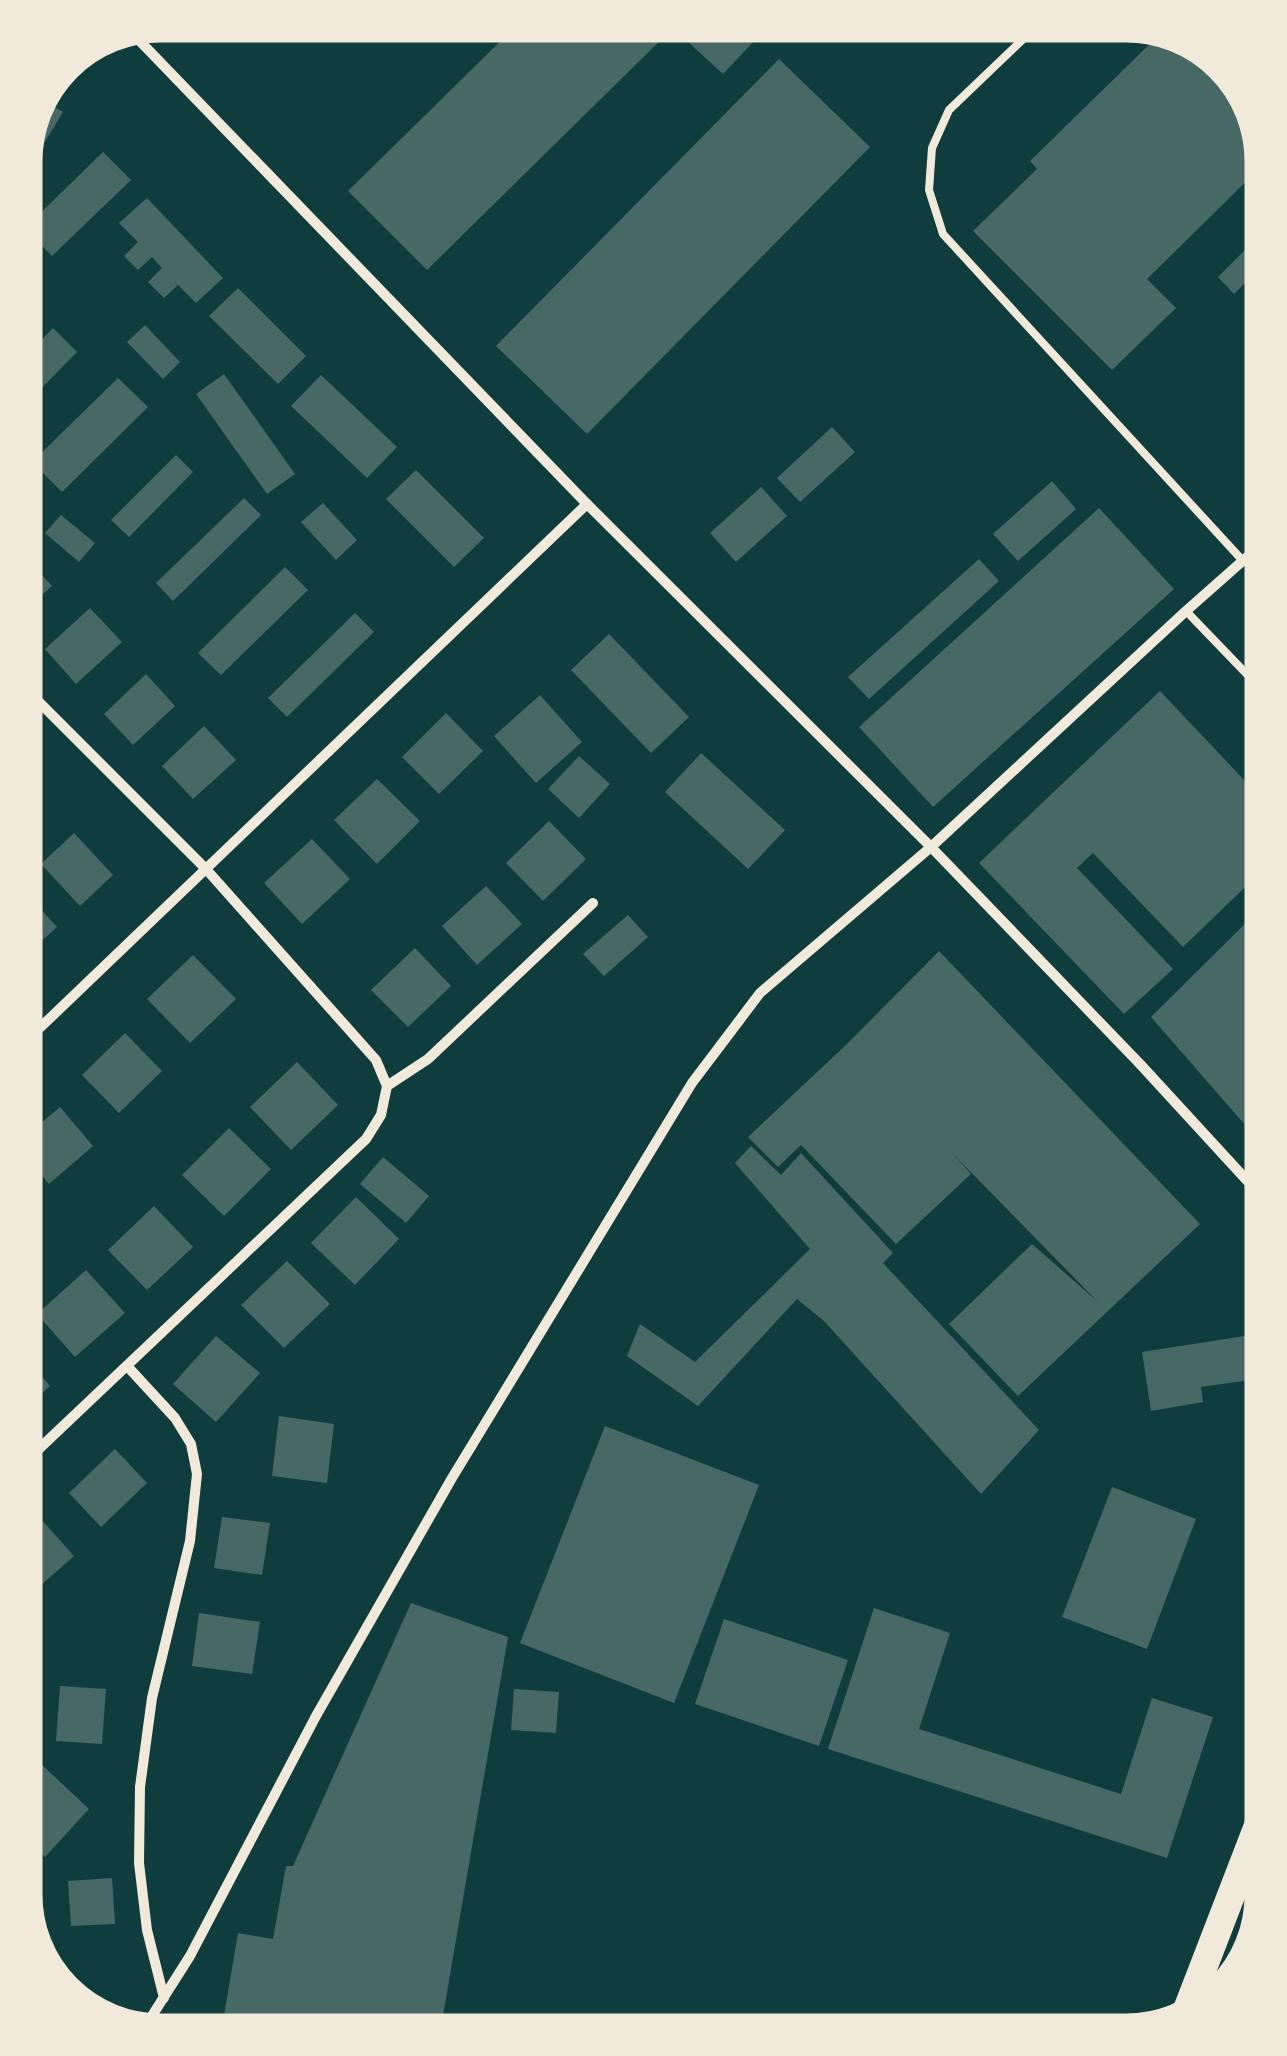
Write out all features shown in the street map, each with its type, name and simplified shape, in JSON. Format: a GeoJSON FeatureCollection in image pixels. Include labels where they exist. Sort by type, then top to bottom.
{"type":"FeatureCollection","features":[{"type":"Feature","properties":{"kind":"highway"},"geometry":{"type":"LineString","coordinates":[[1191,1997],[1247,1854]]}},
{"type":"Feature","properties":{"kind":"street"},"geometry":{"type":"LineString","coordinates":[[140,42],[587,504],[931,847],[1247,1180]]}},
{"type":"Feature","properties":{"kind":"street"},"geometry":{"type":"LineString","coordinates":[[40,1028],[587,504]]}},
{"type":"Feature","properties":{"kind":"street"},"geometry":{"type":"LineString","coordinates":[[152,2016],[190,1956],[316,1716],[452,1478],[692,1083],[760,993],[931,847],[1247,559]]}},
{"type":"Feature","properties":{"kind":"street"},"geometry":{"type":"LineString","coordinates":[[40,703],[206,870],[376,1060],[387,1086],[381,1115],[366,1138],[40,1448]]}},
{"type":"Feature","properties":{"kind":"street"},"geometry":{"type":"LineString","coordinates":[[387,1086],[428,1059],[593,903]]}},
{"type":"Feature","properties":{"kind":"street"},"geometry":{"type":"LineString","coordinates":[[128,1367],[174,1418],[191,1444],[197,1474],[190,1541],[152,1698],[140,1787],[141,1880],[147,1930],[164,1998]]}},
{"type":"Feature","properties":{"kind":"lane"},"geometry":{"type":"LineString","coordinates":[[1022,40],[950,110],[932,148],[929,190],[943,234],[1244,562]]}},
{"type":"Feature","properties":{"kind":"lane"},"geometry":{"type":"LineString","coordinates":[[1186,612],[1247,675]]}},
{"type":"Feature","properties":{"kind":"building"},"geometry":{"type":"Polygon","coordinates":[[[502,40],[661,40],[427,270],[348,191],[502,40]]]}},
{"type":"Feature","properties":{"kind":"building"},"geometry":{"type":"Polygon","coordinates":[[[686,40],[755,40],[723,74],[686,40]]]}},
{"type":"Feature","properties":{"kind":"building"},"geometry":{"type":"Polygon","coordinates":[[[1151,42],[1180,52],[1206,70],[1235,107],[1246,145],[1247,181],[1147,279],[1176,308],[1112,370],[973,231],[1037,169],[1030,161],[1151,42]]]}},
{"type":"Feature","properties":{"kind":"building"},"geometry":{"type":"Polygon","coordinates":[[[779,59],[870,147],[587,434],[496,346],[779,59]]]}},
{"type":"Feature","properties":{"kind":"building"},"geometry":{"type":"Polygon","coordinates":[[[52,107],[63,112],[41,149],[52,107]]]}},
{"type":"Feature","properties":{"kind":"building"},"geometry":{"type":"Polygon","coordinates":[[[103,152],[131,180],[52,256],[40,244],[40,213],[103,152]]]}},
{"type":"Feature","properties":{"kind":"building"},"geometry":{"type":"Polygon","coordinates":[[[147,198],[223,278],[196,303],[178,285],[164,298],[148,282],[162,268],[152,257],[138,270],[124,256],[138,242],[119,223],[147,198]]]}},
{"type":"Feature","properties":{"kind":"building"},"geometry":{"type":"Polygon","coordinates":[[[1247,248],[1247,281],[1234,294],[1218,277],[1247,248]]]}},
{"type":"Feature","properties":{"kind":"building"},"geometry":{"type":"Polygon","coordinates":[[[238,288],[306,356],[278,384],[209,316],[238,288]]]}},
{"type":"Feature","properties":{"kind":"building"},"geometry":{"type":"Polygon","coordinates":[[[145,325],[180,362],[163,379],[127,342],[145,325]]]}},
{"type":"Feature","properties":{"kind":"building"},"geometry":{"type":"Polygon","coordinates":[[[53,328],[77,352],[40,390],[40,341],[53,328]]]}},
{"type":"Feature","properties":{"kind":"building"},"geometry":{"type":"Polygon","coordinates":[[[224,374],[295,474],[267,494],[196,394],[224,374]]]}},
{"type":"Feature","properties":{"kind":"building"},"geometry":{"type":"Polygon","coordinates":[[[321,375],[397,447],[367,478],[291,406],[321,375]]]}},
{"type":"Feature","properties":{"kind":"building"},"geometry":{"type":"Polygon","coordinates":[[[118,378],[148,407],[62,492],[40,470],[40,454],[118,378]]]}},
{"type":"Feature","properties":{"kind":"building"},"geometry":{"type":"Polygon","coordinates":[[[832,427],[855,452],[800,502],[777,478],[832,427]]]}},
{"type":"Feature","properties":{"kind":"building"},"geometry":{"type":"Polygon","coordinates":[[[176,455],[193,472],[129,537],[111,520],[176,455]]]}},
{"type":"Feature","properties":{"kind":"building"},"geometry":{"type":"Polygon","coordinates":[[[416,470],[484,538],[454,567],[386,499],[416,470]]]}},
{"type":"Feature","properties":{"kind":"building"},"geometry":{"type":"Polygon","coordinates":[[[1052,481],[1076,509],[1018,561],[993,534],[1052,481]]]}},
{"type":"Feature","properties":{"kind":"building"},"geometry":{"type":"Polygon","coordinates":[[[761,487],[787,516],[736,562],[710,533],[761,487]]]}},
{"type":"Feature","properties":{"kind":"building"},"geometry":{"type":"Polygon","coordinates":[[[244,498],[261,515],[173,601],[156,583],[244,498]]]}},
{"type":"Feature","properties":{"kind":"building"},"geometry":{"type":"Polygon","coordinates":[[[323,503],[357,540],[336,560],[301,522],[323,503]]]}},
{"type":"Feature","properties":{"kind":"building"},"geometry":{"type":"Polygon","coordinates":[[[1099,508],[1174,589],[933,807],[859,727],[1099,508]]]}},
{"type":"Feature","properties":{"kind":"building"},"geometry":{"type":"Polygon","coordinates":[[[61,515],[95,543],[79,562],[45,533],[61,515]]]}},
{"type":"Feature","properties":{"kind":"building"},"geometry":{"type":"Polygon","coordinates":[[[979,559],[999,581],[869,699],[848,677],[979,559]]]}},
{"type":"Feature","properties":{"kind":"building"},"geometry":{"type":"Polygon","coordinates":[[[285,567],[308,590],[221,675],[198,653],[285,567]]]}},
{"type":"Feature","properties":{"kind":"building"},"geometry":{"type":"Polygon","coordinates":[[[40,573],[52,586],[40,597],[40,573]]]}},
{"type":"Feature","properties":{"kind":"building"},"geometry":{"type":"Polygon","coordinates":[[[90,608],[122,642],[76,684],[45,649],[90,608]]]}},
{"type":"Feature","properties":{"kind":"building"},"geometry":{"type":"Polygon","coordinates":[[[355,613],[374,632],[287,717],[268,698],[355,613]]]}},
{"type":"Feature","properties":{"kind":"building"},"geometry":{"type":"Polygon","coordinates":[[[609,634],[689,717],[651,753],[571,670],[609,634]]]}},
{"type":"Feature","properties":{"kind":"building"},"geometry":{"type":"Polygon","coordinates":[[[146,674],[175,706],[133,745],[104,714],[146,674]]]}},
{"type":"Feature","properties":{"kind":"building"},"geometry":{"type":"Polygon","coordinates":[[[1160,691],[1247,783],[1247,885],[1183,947],[1093,853],[1077,868],[1173,969],[1124,1014],[979,863],[1160,691]]]}},
{"type":"Feature","properties":{"kind":"building"},"geometry":{"type":"Polygon","coordinates":[[[540,695],[582,742],[536,783],[494,736],[540,695]]]}},
{"type":"Feature","properties":{"kind":"building"},"geometry":{"type":"Polygon","coordinates":[[[446,713],[483,751],[439,794],[402,757],[446,713]]]}},
{"type":"Feature","properties":{"kind":"building"},"geometry":{"type":"Polygon","coordinates":[[[204,726],[236,760],[193,799],[162,766],[204,726]]]}},
{"type":"Feature","properties":{"kind":"building"},"geometry":{"type":"Polygon","coordinates":[[[701,753],[785,830],[748,869],[665,792],[701,753]]]}},
{"type":"Feature","properties":{"kind":"building"},"geometry":{"type":"Polygon","coordinates":[[[579,756],[610,784],[579,818],[548,789],[579,756]]]}},
{"type":"Feature","properties":{"kind":"building"},"geometry":{"type":"Polygon","coordinates":[[[377,779],[420,821],[377,864],[334,820],[377,779]]]}},
{"type":"Feature","properties":{"kind":"building"},"geometry":{"type":"Polygon","coordinates":[[[549,821],[586,859],[543,901],[506,863],[549,821]]]}},
{"type":"Feature","properties":{"kind":"building"},"geometry":{"type":"Polygon","coordinates":[[[74,833],[113,875],[80,906],[41,864],[74,833]]]}},
{"type":"Feature","properties":{"kind":"building"},"geometry":{"type":"Polygon","coordinates":[[[312,839],[350,879],[302,924],[264,883],[312,839]]]}},
{"type":"Feature","properties":{"kind":"building"},"geometry":{"type":"Polygon","coordinates":[[[486,886],[522,924],[477,965],[442,926],[486,886]]]}},
{"type":"Feature","properties":{"kind":"building"},"geometry":{"type":"Polygon","coordinates":[[[40,908],[57,927],[40,942],[40,908]]]}},
{"type":"Feature","properties":{"kind":"building"},"geometry":{"type":"Polygon","coordinates":[[[628,915],[648,937],[604,976],[583,954],[628,915]]]}},
{"type":"Feature","properties":{"kind":"building"},"geometry":{"type":"Polygon","coordinates":[[[1247,922],[1246,1126],[1151,1017],[1247,922]]]}},
{"type":"Feature","properties":{"kind":"building"},"geometry":{"type":"Polygon","coordinates":[[[415,948],[451,986],[408,1027],[371,990],[415,948]]]}},
{"type":"Feature","properties":{"kind":"building"},"geometry":{"type":"Polygon","coordinates":[[[939,951],[1200,1224],[1018,1396],[949,1324],[1032,1244],[1098,1302],[952,1153],[971,1174],[896,1244],[801,1145],[778,1167],[748,1137],[939,951]]]}},
{"type":"Feature","properties":{"kind":"building"},"geometry":{"type":"Polygon","coordinates":[[[193,955],[236,999],[190,1043],[147,999],[193,955]]]}},
{"type":"Feature","properties":{"kind":"building"},"geometry":{"type":"Polygon","coordinates":[[[125,1033],[162,1071],[119,1113],[82,1075],[125,1033]]]}},
{"type":"Feature","properties":{"kind":"building"},"geometry":{"type":"Polygon","coordinates":[[[297,1062],[338,1105],[291,1150],[250,1107],[297,1062]]]}},
{"type":"Feature","properties":{"kind":"building"},"geometry":{"type":"Polygon","coordinates":[[[60,1107],[93,1146],[49,1184],[40,1173],[40,1124],[60,1107]]]}},
{"type":"Feature","properties":{"kind":"building"},"geometry":{"type":"Polygon","coordinates":[[[229,1128],[271,1169],[224,1216],[182,1175],[229,1128]]]}},
{"type":"Feature","properties":{"kind":"building"},"geometry":{"type":"Polygon","coordinates":[[[751,1146],[781,1175],[801,1153],[893,1253],[883,1263],[1039,1430],[981,1494],[824,1321],[797,1299],[698,1406],[627,1356],[640,1324],[695,1362],[810,1249],[735,1163],[751,1146]]]}},
{"type":"Feature","properties":{"kind":"building"},"geometry":{"type":"Polygon","coordinates":[[[383,1157],[429,1196],[406,1223],[360,1184],[383,1157]]]}},
{"type":"Feature","properties":{"kind":"building"},"geometry":{"type":"Polygon","coordinates":[[[356,1197],[399,1239],[355,1285],[311,1243],[356,1197]]]}},
{"type":"Feature","properties":{"kind":"building"},"geometry":{"type":"Polygon","coordinates":[[[154,1206],[193,1247],[147,1290],[108,1250],[154,1206]]]}},
{"type":"Feature","properties":{"kind":"building"},"geometry":{"type":"Polygon","coordinates":[[[287,1261],[330,1304],[284,1348],[241,1305],[287,1261]]]}},
{"type":"Feature","properties":{"kind":"building"},"geometry":{"type":"Polygon","coordinates":[[[86,1270],[125,1313],[75,1357],[40,1317],[40,1311],[86,1270]]]}},
{"type":"Feature","properties":{"kind":"building"},"geometry":{"type":"Polygon","coordinates":[[[216,1336],[260,1373],[216,1422],[173,1384],[216,1336]]]}},
{"type":"Feature","properties":{"kind":"building"},"geometry":{"type":"Polygon","coordinates":[[[1247,1336],[1247,1380],[1201,1387],[1203,1402],[1151,1411],[1142,1352],[1247,1336]]]}},
{"type":"Feature","properties":{"kind":"building"},"geometry":{"type":"Polygon","coordinates":[[[40,1375],[50,1386],[40,1395],[40,1375]]]}},
{"type":"Feature","properties":{"kind":"building"},"geometry":{"type":"Polygon","coordinates":[[[279,1416],[334,1424],[327,1483],[272,1476],[279,1416]]]}},
{"type":"Feature","properties":{"kind":"building"},"geometry":{"type":"Polygon","coordinates":[[[605,1426],[759,1485],[674,1703],[520,1643],[605,1426]]]}},
{"type":"Feature","properties":{"kind":"building"},"geometry":{"type":"Polygon","coordinates":[[[115,1449],[147,1483],[101,1527],[69,1493],[115,1449]]]}},
{"type":"Feature","properties":{"kind":"building"},"geometry":{"type":"Polygon","coordinates":[[[1112,1487],[1196,1519],[1147,1649],[1062,1617],[1112,1487]]]}},
{"type":"Feature","properties":{"kind":"building"},"geometry":{"type":"Polygon","coordinates":[[[222,1517],[270,1523],[262,1575],[214,1568],[222,1517]]]}},
{"type":"Feature","properties":{"kind":"building"},"geometry":{"type":"Polygon","coordinates":[[[40,1518],[74,1556],[40,1586],[40,1518]]]}},
{"type":"Feature","properties":{"kind":"building"},"geometry":{"type":"Polygon","coordinates":[[[411,1603],[508,1637],[443,2016],[224,2016],[238,1933],[273,1939],[286,1866],[293,1866],[411,1603]]]}},
{"type":"Feature","properties":{"kind":"building"},"geometry":{"type":"Polygon","coordinates":[[[874,1608],[950,1633],[919,1729],[1121,1794],[1152,1698],[1213,1717],[1167,1858],[828,1749],[874,1608]]]}},
{"type":"Feature","properties":{"kind":"building"},"geometry":{"type":"Polygon","coordinates":[[[199,1613],[260,1622],[252,1674],[192,1666],[199,1613]]]}},
{"type":"Feature","properties":{"kind":"building"},"geometry":{"type":"Polygon","coordinates":[[[724,1619],[848,1660],[819,1746],[695,1704],[724,1619]]]}},
{"type":"Feature","properties":{"kind":"building"},"geometry":{"type":"Polygon","coordinates":[[[60,1686],[106,1689],[102,1744],[56,1741],[60,1686]]]}},
{"type":"Feature","properties":{"kind":"building"},"geometry":{"type":"Polygon","coordinates":[[[514,1689],[559,1692],[556,1733],[511,1730],[514,1689]]]}},
{"type":"Feature","properties":{"kind":"building"},"geometry":{"type":"Polygon","coordinates":[[[40,1763],[89,1809],[45,1857],[40,1852],[40,1763]]]}},
{"type":"Feature","properties":{"kind":"building"},"geometry":{"type":"Polygon","coordinates":[[[112,1878],[115,1924],[71,1926],[68,1881],[112,1878]]]}}]}
